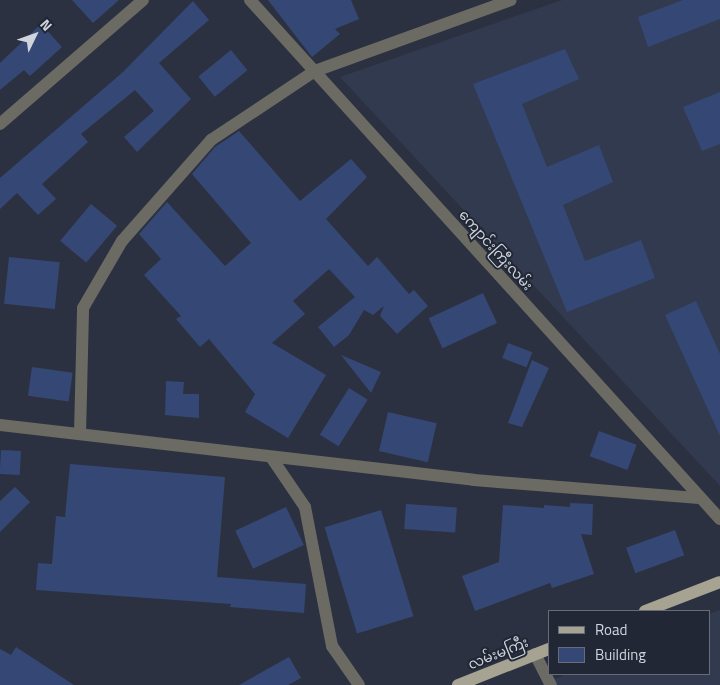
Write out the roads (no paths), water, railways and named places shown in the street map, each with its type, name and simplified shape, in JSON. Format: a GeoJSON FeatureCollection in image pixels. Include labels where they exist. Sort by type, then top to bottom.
{"type":"FeatureCollection","features":[{"type":"Feature","properties":{"kind":"main road"},"geometry":{"type":"LineString","coordinates":[[648,610],[720,582]]}},
{"type":"Feature","properties":{"kind":"main road","name":"လမ်းမကြီး"},"geometry":{"type":"LineString","coordinates":[[458,685],[548,649]]}},
{"type":"Feature","properties":{"kind":"street"},"geometry":{"type":"LineString","coordinates":[[0,124],[143,0]]}},
{"type":"Feature","properties":{"kind":"street","name":"ကျောင်းကြီးလမ်း"},"geometry":{"type":"LineString","coordinates":[[250,0],[720,519]]}},
{"type":"Feature","properties":{"kind":"street"},"geometry":{"type":"LineString","coordinates":[[80,434],[83,308],[122,241],[211,140],[315,71],[511,0]]}},
{"type":"Feature","properties":{"kind":"street"},"geometry":{"type":"LineString","coordinates":[[0,426],[474,480],[699,498]]}},
{"type":"Feature","properties":{"kind":"street"},"geometry":{"type":"LineString","coordinates":[[271,457],[305,507],[332,646],[359,685]]}},
{"type":"Feature","properties":{"kind":"street"},"geometry":{"type":"LineString","coordinates":[[535,654],[551,685]]}}]}
